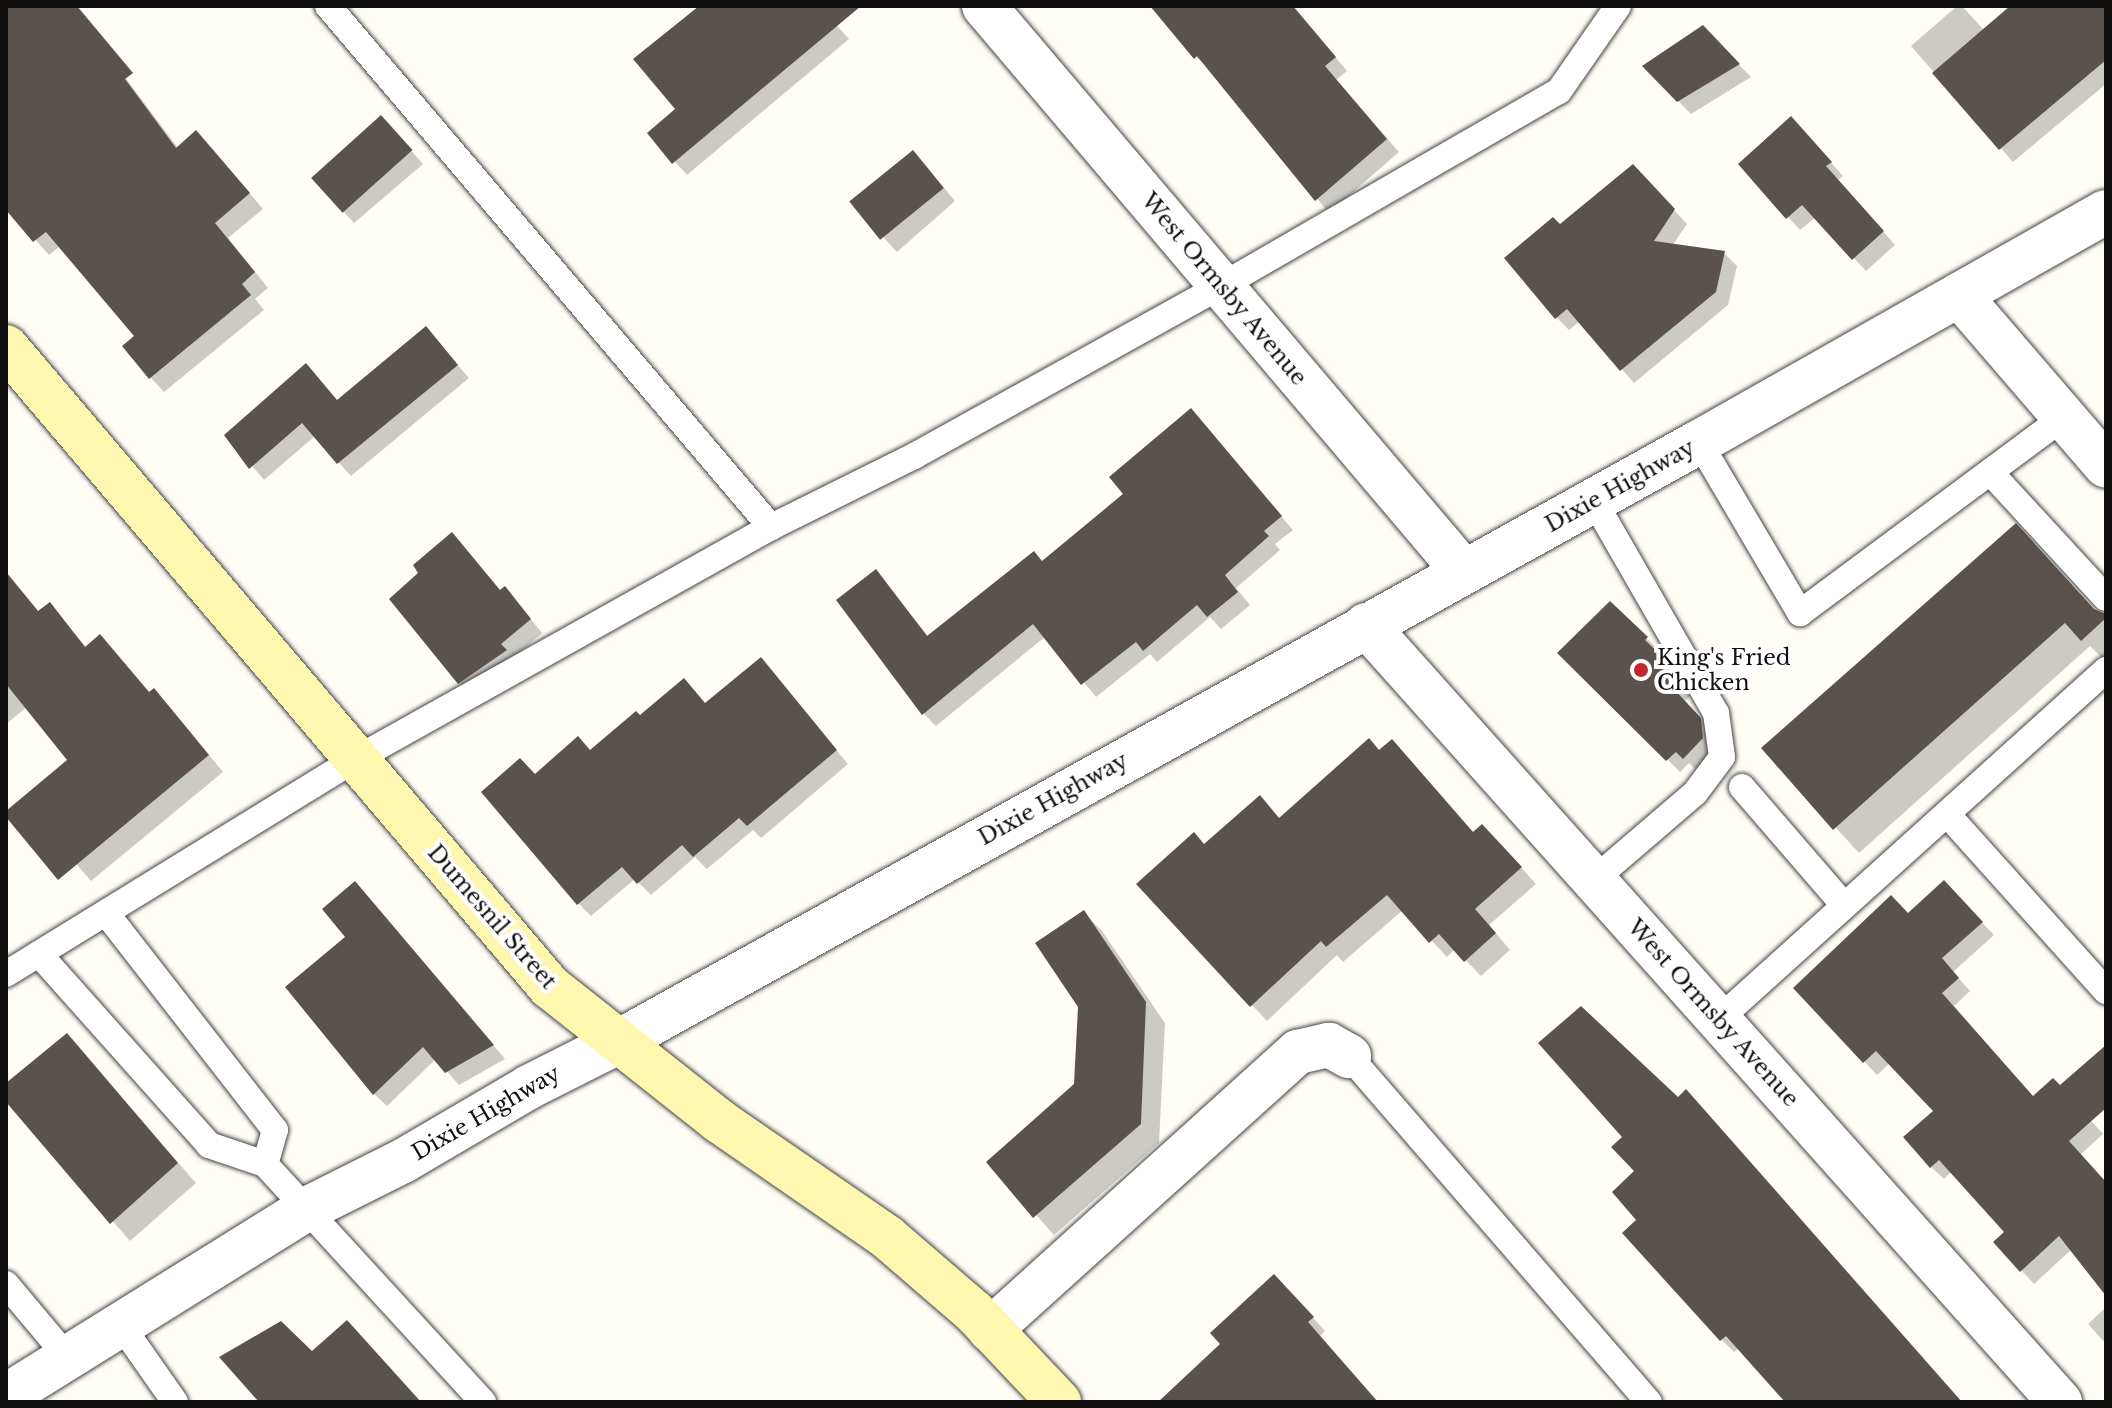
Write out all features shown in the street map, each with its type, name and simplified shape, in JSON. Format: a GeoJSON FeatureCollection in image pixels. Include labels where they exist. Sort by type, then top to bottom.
{"type":"FeatureCollection","features":[{"type":"Feature","properties":{"kind":"main road","name":"Dumesnil Street"},"geometry":{"type":"LineString","coordinates":[[6,347],[550,987],[719,1121],[887,1237],[990,1330],[1059,1402]]}},
{"type":"Feature","properties":{"kind":"street","name":"West Ormsby Avenue"},"geometry":{"type":"LineString","coordinates":[[984,6],[1464,572]]}},
{"type":"Feature","properties":{"kind":"street","name":"Dixie Highway"},"geometry":{"type":"LineString","coordinates":[[6,1396],[305,1210],[403,1161],[529,1087],[618,1042],[1594,501],[2106,212]]}},
{"type":"Feature","properties":{"kind":"street"},"geometry":{"type":"LineString","coordinates":[[1959,295],[2106,466]]}},
{"type":"Feature","properties":{"kind":"street","name":"West Ormsby Avenue"},"geometry":{"type":"LineString","coordinates":[[1366,625],[2060,1402]]}},
{"type":"Feature","properties":{"kind":"street"},"geometry":{"type":"LineString","coordinates":[[990,1330],[1298,1052],[1329,1045],[1349,1056]]}},
{"type":"Feature","properties":{"kind":"lane"},"geometry":{"type":"LineString","coordinates":[[328,6],[771,527]]}},
{"type":"Feature","properties":{"kind":"lane"},"geometry":{"type":"LineString","coordinates":[[6,974],[356,759],[771,527],[914,456],[1221,286],[1559,91],[1618,6]]}},
{"type":"Feature","properties":{"kind":"lane"},"geometry":{"type":"LineString","coordinates":[[1699,442],[1800,613],[2063,418]]}},
{"type":"Feature","properties":{"kind":"lane"},"geometry":{"type":"LineString","coordinates":[[1990,472],[2106,598]]}},
{"type":"Feature","properties":{"kind":"lane"},"geometry":{"type":"LineString","coordinates":[[1594,501],[1716,713],[1722,757],[1695,793],[1594,880]]}},
{"type":"Feature","properties":{"kind":"lane"},"geometry":{"type":"LineString","coordinates":[[1718,1020],[2106,670]]}},
{"type":"Feature","properties":{"kind":"lane"},"geometry":{"type":"LineString","coordinates":[[1742,787],[1844,905]]}},
{"type":"Feature","properties":{"kind":"lane"},"geometry":{"type":"LineString","coordinates":[[1947,814],[2106,991]]}},
{"type":"Feature","properties":{"kind":"lane"},"geometry":{"type":"LineString","coordinates":[[106,913],[275,1130],[265,1164]]}},
{"type":"Feature","properties":{"kind":"lane"},"geometry":{"type":"LineString","coordinates":[[39,954],[209,1145],[265,1164],[483,1402]]}},
{"type":"Feature","properties":{"kind":"lane"},"geometry":{"type":"LineString","coordinates":[[1349,1056],[1649,1402]]}},
{"type":"Feature","properties":{"kind":"lane"},"geometry":{"type":"LineString","coordinates":[[6,1284],[68,1358]]}},
{"type":"Feature","properties":{"kind":"lane"},"geometry":{"type":"LineString","coordinates":[[121,1325],[175,1402]]}},
{"type":"Feature","properties":{"kind":"building"},"geometry":{"type":"Polygon","coordinates":[[[6,6],[77,6],[133,73],[125,79],[176,148],[196,130],[250,193],[215,223],[255,272],[242,284],[251,295],[149,379],[122,346],[134,336],[46,232],[33,242],[6,210],[6,6]]]}},
{"type":"Feature","properties":{"kind":"building"},"geometry":{"type":"Polygon","coordinates":[[[699,6],[861,6],[672,164],[647,133],[675,109],[633,59],[699,6]]]}},
{"type":"Feature","properties":{"kind":"building"},"geometry":{"type":"Polygon","coordinates":[[[1150,6],[1293,6],[1336,57],[1325,66],[1387,139],[1315,201],[1197,56],[1194,59],[1150,6]]]}},
{"type":"Feature","properties":{"kind":"building"},"geometry":{"type":"Polygon","coordinates":[[[2010,6],[2106,6],[2106,60],[1999,150],[1932,73],[2010,6]]]}},
{"type":"Feature","properties":{"kind":"building"},"geometry":{"type":"Polygon","coordinates":[[[1703,25],[1740,64],[1677,102],[1642,66],[1703,25]]]}},
{"type":"Feature","properties":{"kind":"building"},"geometry":{"type":"Polygon","coordinates":[[[381,115],[412,150],[343,213],[311,178],[381,115]]]}},
{"type":"Feature","properties":{"kind":"building"},"geometry":{"type":"Polygon","coordinates":[[[1791,116],[1832,162],[1826,166],[1884,231],[1852,260],[1802,205],[1786,219],[1738,164],[1791,116]]]}},
{"type":"Feature","properties":{"kind":"building"},"geometry":{"type":"Polygon","coordinates":[[[913,150],[944,188],[880,240],[849,202],[913,150]]]}},
{"type":"Feature","properties":{"kind":"building"},"geometry":{"type":"Polygon","coordinates":[[[1633,164],[1675,209],[1654,241],[1725,251],[1716,292],[1620,371],[1567,309],[1555,319],[1504,258],[1553,217],[1560,224],[1633,164]]]}},
{"type":"Feature","properties":{"kind":"building"},"geometry":{"type":"Polygon","coordinates":[[[426,326],[458,365],[337,464],[302,423],[249,469],[224,435],[306,363],[337,400],[426,326]]]}},
{"type":"Feature","properties":{"kind":"building"},"geometry":{"type":"Polygon","coordinates":[[[1191,408],[1282,516],[1264,531],[1269,536],[1225,575],[1238,592],[1207,617],[1197,605],[1143,651],[1136,642],[1081,685],[1033,624],[922,715],[836,600],[876,569],[927,636],[1034,551],[1042,561],[1123,494],[1109,477],[1191,408]]]}},
{"type":"Feature","properties":{"kind":"building"},"geometry":{"type":"Polygon","coordinates":[[[2016,523],[2094,609],[2106,614],[2106,618],[2081,641],[2065,623],[1833,830],[1761,748],[2016,523]]]}},
{"type":"Feature","properties":{"kind":"building"},"geometry":{"type":"Polygon","coordinates":[[[452,532],[500,590],[505,586],[531,619],[501,644],[507,650],[458,684],[389,599],[418,573],[413,565],[452,532]]]}},
{"type":"Feature","properties":{"kind":"building"},"geometry":{"type":"Polygon","coordinates":[[[6,572],[38,611],[50,602],[85,647],[100,634],[149,692],[154,688],[209,755],[58,880],[6,817],[6,811],[67,760],[6,684],[6,572]]]}},
{"type":"Feature","properties":{"kind":"building"},"geometry":{"type":"Polygon","coordinates":[[[1610,601],[1648,637],[1645,640],[1669,663],[1679,682],[1673,688],[1701,718],[1703,738],[1683,759],[1676,752],[1666,761],[1557,653],[1610,601]]]}},
{"type":"Feature","properties":{"kind":"building"},"geometry":{"type":"Polygon","coordinates":[[[761,657],[837,750],[747,826],[739,818],[693,857],[682,845],[637,884],[622,867],[577,905],[481,792],[520,758],[535,774],[578,736],[590,750],[636,711],[640,715],[684,678],[705,703],[761,657]]]}},
{"type":"Feature","properties":{"kind":"building"},"geometry":{"type":"Polygon","coordinates":[[[1369,738],[1379,750],[1392,739],[1473,832],[1482,824],[1522,867],[1475,909],[1496,933],[1464,962],[1439,934],[1429,943],[1387,895],[1326,947],[1321,941],[1250,1007],[1136,884],[1194,832],[1204,844],[1260,795],[1279,818],[1369,738]]]}},
{"type":"Feature","properties":{"kind":"building"},"geometry":{"type":"Polygon","coordinates":[[[1944,880],[1983,922],[1942,958],[1959,978],[1942,993],[2033,1096],[2053,1078],[2060,1085],[2106,1045],[2106,1108],[2069,1141],[2106,1182],[2106,1296],[2059,1236],[2020,1272],[1993,1242],[2004,1232],[1939,1160],[1930,1168],[1903,1137],[1933,1111],[1876,1051],[1863,1063],[1793,988],[1891,895],[1908,913],[1944,880]]]}},
{"type":"Feature","properties":{"kind":"building"},"geometry":{"type":"Polygon","coordinates":[[[355,881],[494,1045],[445,1073],[423,1047],[373,1095],[285,987],[345,937],[322,909],[355,881]]]}},
{"type":"Feature","properties":{"kind":"building"},"geometry":{"type":"Polygon","coordinates":[[[1084,910],[1146,1002],[1141,1124],[1033,1218],[986,1162],[1074,1084],[1078,1007],[1035,943],[1084,910]]]}},
{"type":"Feature","properties":{"kind":"building"},"geometry":{"type":"Polygon","coordinates":[[[1581,1006],[1678,1097],[1686,1089],[1962,1402],[1785,1402],[1726,1336],[1720,1341],[1622,1233],[1636,1220],[1612,1192],[1634,1171],[1611,1147],[1622,1137],[1538,1043],[1581,1006]]]}},
{"type":"Feature","properties":{"kind":"building"},"geometry":{"type":"Polygon","coordinates":[[[67,1033],[178,1163],[110,1224],[6,1102],[6,1083],[67,1033]]]}},
{"type":"Feature","properties":{"kind":"building"},"geometry":{"type":"Polygon","coordinates":[[[1274,1274],[1314,1317],[1308,1322],[1378,1402],[1158,1402],[1220,1344],[1210,1333],[1274,1274]]]}},
{"type":"Feature","properties":{"kind":"building"},"geometry":{"type":"Polygon","coordinates":[[[347,1320],[421,1402],[259,1402],[219,1357],[281,1321],[312,1351],[347,1320]]]}},
{"type":"Feature","properties":{"kind":"place","name":"King's Fried Chicken"},"geometry":{"type":"Point","coordinates":[1641,670]}}]}
